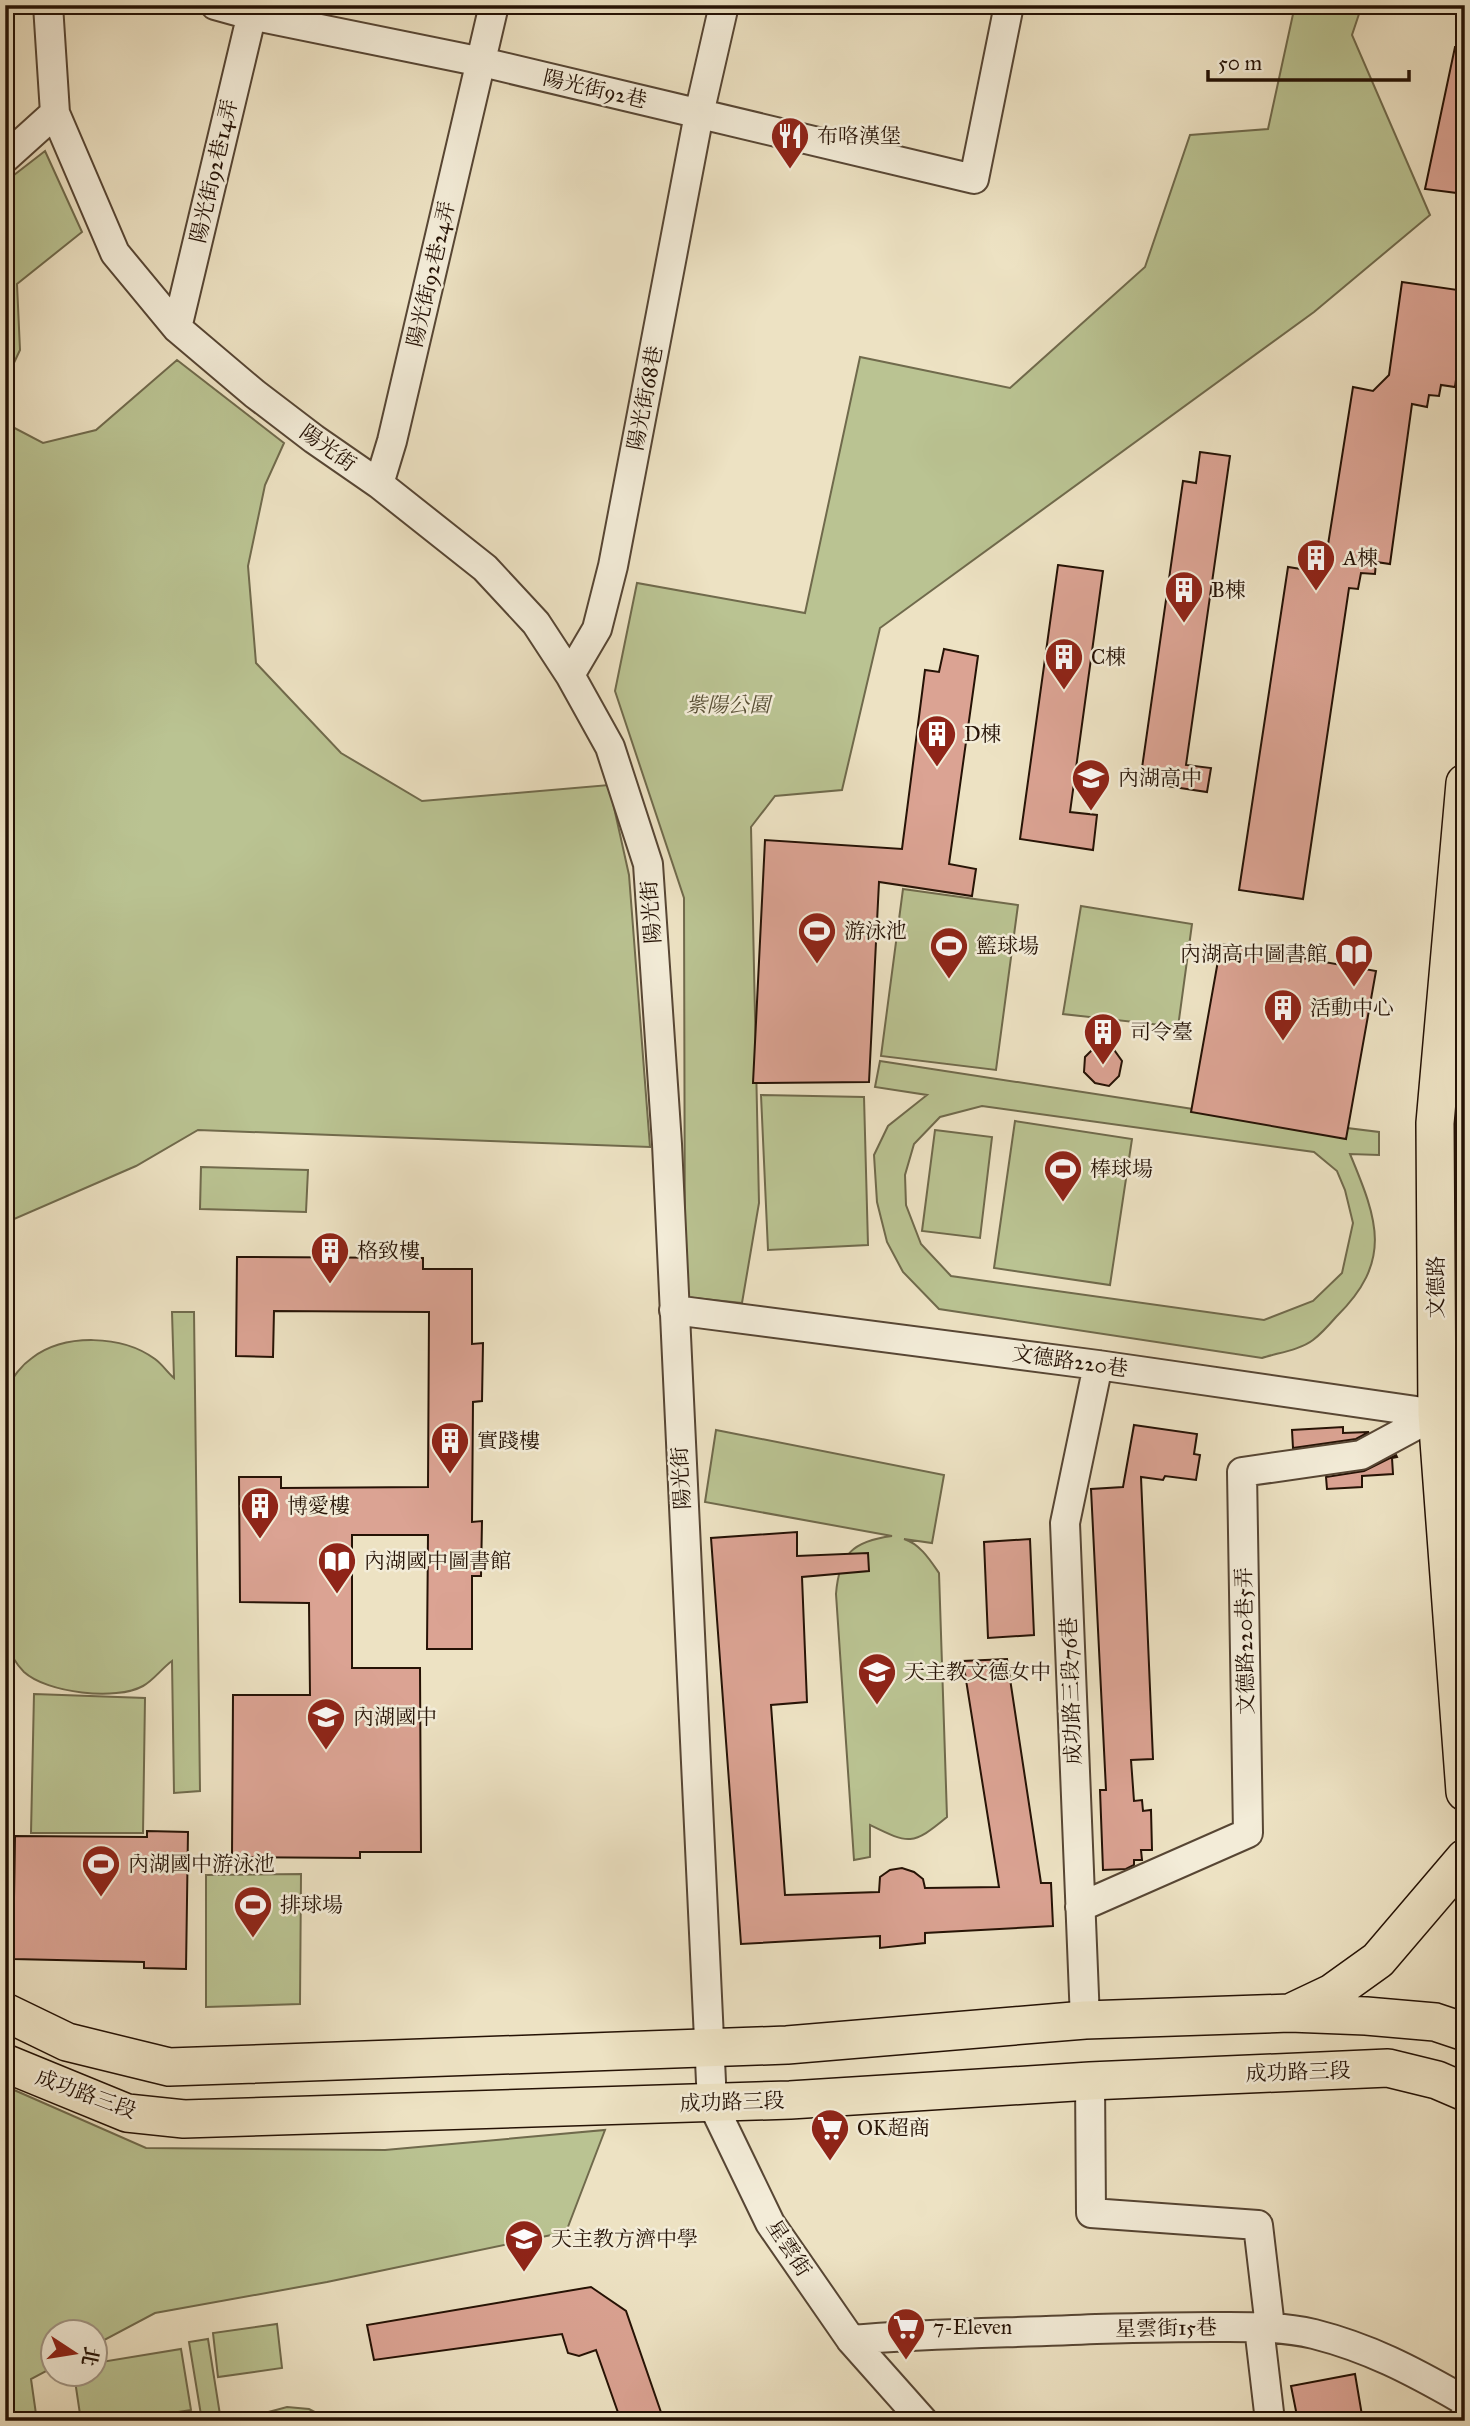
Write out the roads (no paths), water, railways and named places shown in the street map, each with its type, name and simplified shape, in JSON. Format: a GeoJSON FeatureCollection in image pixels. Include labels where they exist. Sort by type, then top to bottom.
{"type":"FeatureCollection","features":[{"type":"Feature","properties":{"kind":"main road","name":"文德路"},"geometry":{"type":"LineString","coordinates":[[1465,783],[1435,1123],[1451,1411],[1465,1791]]}},
{"type":"Feature","properties":{"kind":"main road"},"geometry":{"type":"LineString","coordinates":[[1290,2013],[1332,1993],[1378,1960],[1465,1858]]}},
{"type":"Feature","properties":{"kind":"main road","name":"成功路三段"},"geometry":{"type":"LineString","coordinates":[[5,2012],[67,2042],[169,2067],[708,2049],[801,2044],[1085,2020],[1290,2013],[1435,2022],[1465,2032]]}},
{"type":"Feature","properties":{"kind":"main road"},"geometry":{"type":"LineString","coordinates":[[1388,2068],[1430,2062],[1465,2049]]}},
{"type":"Feature","properties":{"kind":"main road","name":"成功路三段"},"geometry":{"type":"LineString","coordinates":[[5,2063],[127,2113],[184,2119],[712,2103],[1090,2081],[1388,2068],[1437,2080],[1465,2092]]}},
{"type":"Feature","properties":{"kind":"street","name":"陽光街"},"geometry":{"type":"LineString","coordinates":[[48,5],[55,113],[116,253],[177,328],[314,439],[379,484],[485,568],[536,623],[570,675],[610,747],[648,864],[667,1144],[708,2049]]}},
{"type":"Feature","properties":{"kind":"street","name":"陽光街92巷"},"geometry":{"type":"LineString","coordinates":[[215,5],[252,10],[482,62],[974,179],[1009,5]]}},
{"type":"Feature","properties":{"kind":"street","name":"陽光街92巷24弄"},"geometry":{"type":"LineString","coordinates":[[379,484],[392,441],[494,5]]}},
{"type":"Feature","properties":{"kind":"street","name":"陽光街68巷"},"geometry":{"type":"LineString","coordinates":[[570,675],[597,629],[613,566],[699,114],[723,5]]}},
{"type":"Feature","properties":{"kind":"street","name":"陽光街92巷14弄"},"geometry":{"type":"LineString","coordinates":[[177,328],[252,10]]}},
{"type":"Feature","properties":{"kind":"street"},"geometry":{"type":"LineString","coordinates":[[5,158],[55,113]]}},
{"type":"Feature","properties":{"kind":"street","name":"文德路220巷"},"geometry":{"type":"LineString","coordinates":[[674,1310],[1451,1411]]}},
{"type":"Feature","properties":{"kind":"street","name":"成功路三段76巷"},"geometry":{"type":"LineString","coordinates":[[1085,2020],[1065,1524],[1098,1365]]}},
{"type":"Feature","properties":{"kind":"street","name":"文德路220巷5弄"},"geometry":{"type":"LineString","coordinates":[[1080,1908],[1248,1833],[1242,1472],[1362,1455],[1451,1411]]}},
{"type":"Feature","properties":{"kind":"street","name":"星雲街"},"geometry":{"type":"LineString","coordinates":[[708,2049],[712,2103],[770,2223],[850,2340],[923,2421]]}},
{"type":"Feature","properties":{"kind":"street"},"geometry":{"type":"LineString","coordinates":[[1090,2081],[1091,2213],[1258,2225],[1270,2421]]}},
{"type":"Feature","properties":{"kind":"street","name":"星雲街15巷"},"geometry":{"type":"LineString","coordinates":[[850,2340],[927,2334],[996,2334],[1152,2327],[1265,2327],[1312,2334],[1366,2349],[1420,2375],[1460,2398],[1465,2404]]}},
{"type":"Feature","properties":{"kind":"railway"},"geometry":{"type":"LineString","coordinates":[[1465,1109],[1461,1227],[1465,1471]]}},
{"type":"Feature","properties":{"kind":"place","name":"布咯漢堡"},"geometry":{"type":"Point","coordinates":[790,170]}},
{"type":"Feature","properties":{"kind":"place","name":"A棟"},"geometry":{"type":"Point","coordinates":[1316,592]}},
{"type":"Feature","properties":{"kind":"place","name":"B棟"},"geometry":{"type":"Point","coordinates":[1184,624]}},
{"type":"Feature","properties":{"kind":"place","name":"C棟"},"geometry":{"type":"Point","coordinates":[1064,691]}},
{"type":"Feature","properties":{"kind":"place","name":"D棟"},"geometry":{"type":"Point","coordinates":[937,768]}},
{"type":"Feature","properties":{"kind":"place","name":"內湖高中"},"geometry":{"type":"Point","coordinates":[1091,812]}},
{"type":"Feature","properties":{"kind":"place","name":"游泳池"},"geometry":{"type":"Point","coordinates":[817,965]}},
{"type":"Feature","properties":{"kind":"place","name":"籃球場"},"geometry":{"type":"Point","coordinates":[949,980]}},
{"type":"Feature","properties":{"kind":"place","name":"內湖高中圖書館"},"geometry":{"type":"Point","coordinates":[1354,988]}},
{"type":"Feature","properties":{"kind":"place","name":"活動中心"},"geometry":{"type":"Point","coordinates":[1283,1042]}},
{"type":"Feature","properties":{"kind":"place","name":"司令臺"},"geometry":{"type":"Point","coordinates":[1103,1066]}},
{"type":"Feature","properties":{"kind":"place","name":"棒球場"},"geometry":{"type":"Point","coordinates":[1063,1203]}},
{"type":"Feature","properties":{"kind":"place","name":"格致樓"},"geometry":{"type":"Point","coordinates":[330,1285]}},
{"type":"Feature","properties":{"kind":"place","name":"實踐樓"},"geometry":{"type":"Point","coordinates":[450,1475]}},
{"type":"Feature","properties":{"kind":"place","name":"博愛樓"},"geometry":{"type":"Point","coordinates":[260,1540]}},
{"type":"Feature","properties":{"kind":"place","name":"內湖國中圖書館"},"geometry":{"type":"Point","coordinates":[337,1595]}},
{"type":"Feature","properties":{"kind":"place","name":"天主教文德女中"},"geometry":{"type":"Point","coordinates":[877,1706]}},
{"type":"Feature","properties":{"kind":"place","name":"內湖國中"},"geometry":{"type":"Point","coordinates":[326,1751]}},
{"type":"Feature","properties":{"kind":"place","name":"內湖國中游泳池"},"geometry":{"type":"Point","coordinates":[101,1898]}},
{"type":"Feature","properties":{"kind":"place","name":"排球場"},"geometry":{"type":"Point","coordinates":[253,1939]}},
{"type":"Feature","properties":{"kind":"place","name":"OK超商"},"geometry":{"type":"Point","coordinates":[830,2162]}},
{"type":"Feature","properties":{"kind":"place","name":"天主教方濟中學"},"geometry":{"type":"Point","coordinates":[524,2273]}},
{"type":"Feature","properties":{"kind":"place","name":"7-Eleven"},"geometry":{"type":"Point","coordinates":[906,2361]}},
{"type":"Feature","properties":{"kind":"park label","name":"紫陽公園"},"geometry":{"type":"Point","coordinates":[728,705]}}]}
